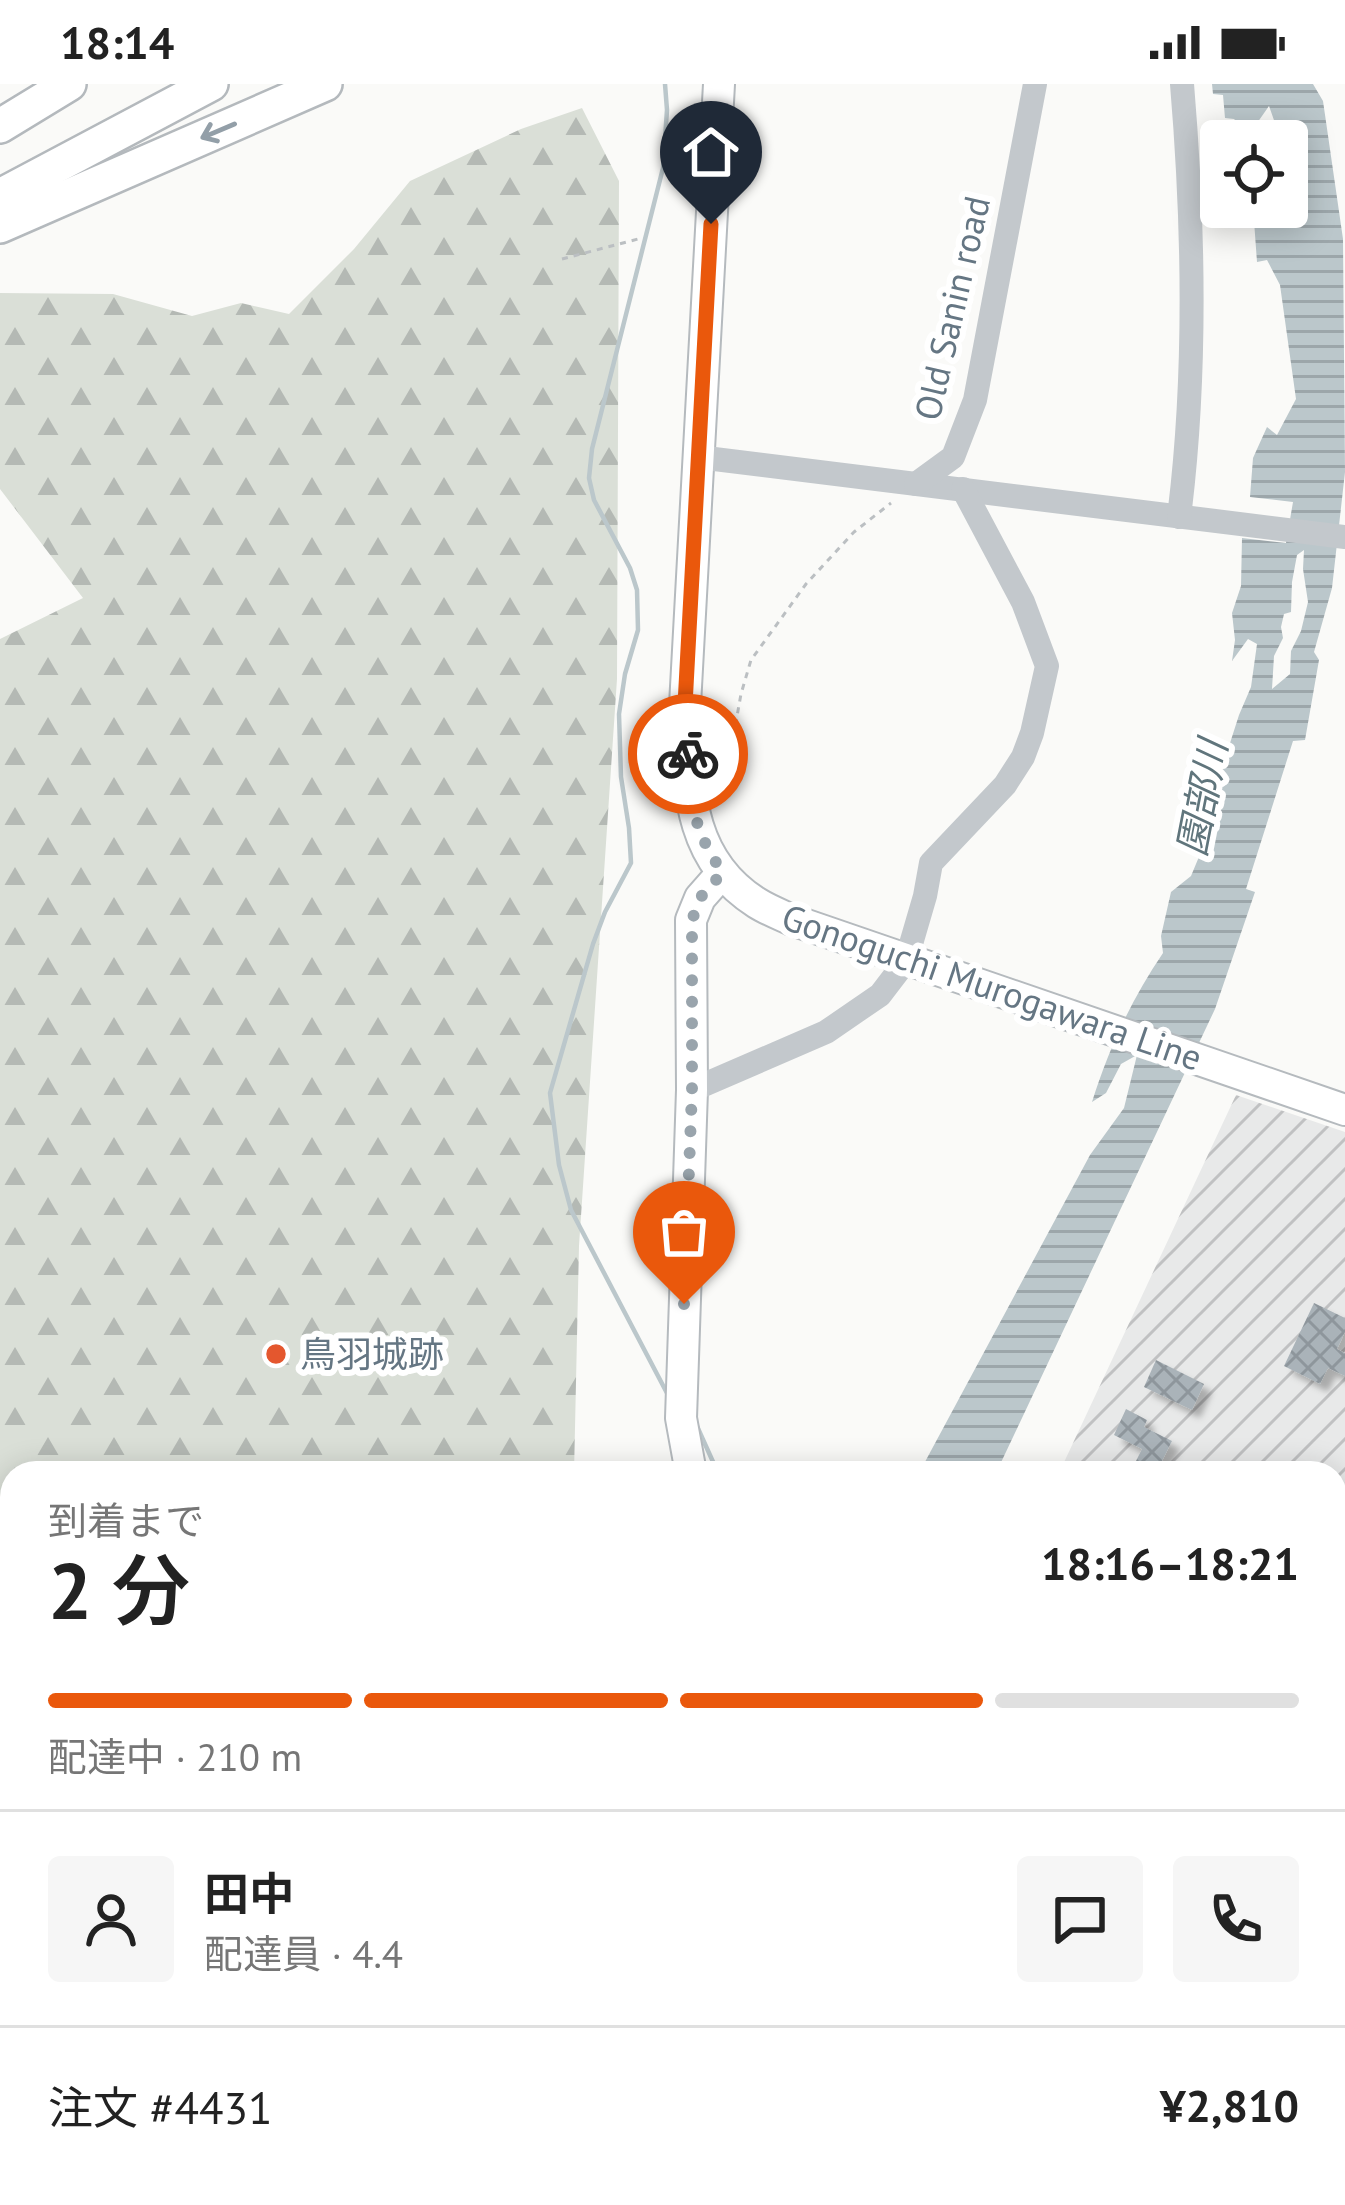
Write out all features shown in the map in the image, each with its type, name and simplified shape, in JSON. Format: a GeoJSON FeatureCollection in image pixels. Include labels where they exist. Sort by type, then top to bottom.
{"type":"FeatureCollection","features":[{"type":"Feature","properties":{"kind":"highway"},"geometry":{"type":"LineString","coordinates":[[0,126],[69,84]]}},
{"type":"Feature","properties":{"kind":"highway"},"geometry":{"type":"LineString","coordinates":[[0,171],[160,84]]}},
{"type":"Feature","properties":{"kind":"highway"},"geometry":{"type":"LineString","coordinates":[[0,196],[212,84]]}},
{"type":"Feature","properties":{"kind":"highway"},"geometry":{"type":"LineString","coordinates":[[0,226],[325,84]]}},
{"type":"Feature","properties":{"kind":"main road","name":"Gonoguchi Murogawara Line"},"geometry":{"type":"LineString","coordinates":[[719,84],[685,705],[691,806],[722,873],[756,903],[792,920],[1345,1110]]}},
{"type":"Feature","properties":{"kind":"main road"},"geometry":{"type":"LineString","coordinates":[[689,1461],[681,1404],[692,1090],[692,920],[700,898],[722,873]]}},
{"type":"Feature","properties":{"kind":"street","name":"Old Sanin road"},"geometry":{"type":"LineString","coordinates":[[916,484],[953,457],[975,400],[1035,84]]}},
{"type":"Feature","properties":{"kind":"street"},"geometry":{"type":"LineString","coordinates":[[1182,84],[1191,276],[1186,518]]}},
{"type":"Feature","properties":{"kind":"street"},"geometry":{"type":"LineString","coordinates":[[698,457],[1345,537]]}},
{"type":"Feature","properties":{"kind":"street"},"geometry":{"type":"LineString","coordinates":[[692,1090],[826,1032],[880,995],[906,961],[931,863],[1005,785],[1023,757],[1047,666],[1023,602],[963,489]]}},
{"type":"Feature","properties":{"kind":"path"},"geometry":{"type":"LineString","coordinates":[[562,259],[638,239]]}},
{"type":"Feature","properties":{"kind":"path"},"geometry":{"type":"LineString","coordinates":[[691,806],[711,790],[732,744],[751,660],[822,566],[854,532],[916,484]]}},
{"type":"Feature","properties":{"kind":"shaded area"},"geometry":{"type":"Polygon","coordinates":[[[1212,84],[1313,84],[1323,101],[1343,239],[1345,472],[1332,588],[1314,652],[1319,660],[1305,740],[1293,741],[1246,889],[1255,892],[1215,1009],[1002,1461],[925,1461],[1090,1155],[1124,1108],[1137,1055],[1121,1064],[1106,1093],[1092,1102],[1122,1025],[1163,953],[1161,936],[1171,892],[1191,876],[1218,811],[1215,790],[1251,687],[1257,644],[1248,639],[1232,661],[1232,613],[1241,586],[1242,538],[1286,543],[1293,502],[1250,497],[1253,458],[1267,427],[1277,435],[1296,399],[1280,285],[1267,260],[1257,262],[1255,228],[1308,228],[1308,120],[1274,120],[1269,106],[1259,120],[1225,118],[1223,95],[1213,94],[1212,84]],[[1304,550],[1297,555],[1291,612],[1284,614],[1272,689],[1290,674],[1291,651],[1308,602],[1304,550]]]}},
{"type":"Feature","properties":{"kind":"shaded area"},"geometry":{"type":"Polygon","coordinates":[[[1236,1095],[1345,1132],[1345,1461],[1065,1461],[1236,1095]]]}},
{"type":"Feature","properties":{"kind":"green space"},"geometry":{"type":"Polygon","coordinates":[[[582,108],[619,181],[617,679],[579,1246],[574,1461],[0,1461],[0,639],[83,598],[0,489],[0,293],[113,294],[192,316],[241,303],[289,314],[354,249],[410,181],[521,129],[582,108]]]}},
{"type":"Feature","properties":{"kind":"building"},"geometry":{"type":"Polygon","coordinates":[[[1314,1303],[1345,1318],[1337,1349],[1345,1353],[1345,1376],[1328,1368],[1320,1384],[1284,1366],[1314,1303]]]}},
{"type":"Feature","properties":{"kind":"building"},"geometry":{"type":"Polygon","coordinates":[[[1156,1360],[1204,1384],[1192,1410],[1144,1387],[1156,1360]]]}},
{"type":"Feature","properties":{"kind":"building"},"geometry":{"type":"Polygon","coordinates":[[[1126,1409],[1147,1420],[1144,1427],[1172,1441],[1162,1461],[1136,1461],[1142,1449],[1114,1435],[1126,1409]]]}},
{"type":"Feature","properties":{"kind":"waterway"},"geometry":{"type":"LineString","coordinates":[[665,84],[663,168],[592,449],[589,478],[594,500],[637,590],[638,630],[619,714],[631,863],[593,944],[550,1093],[559,1165],[571,1210],[668,1395]]}},
{"type":"Feature","properties":{"kind":"waterway"},"geometry":{"type":"LineString","coordinates":[[696,1424],[713,1461]]}},
{"type":"Feature","properties":{"kind":"way so far"},"geometry":{"type":"LineString","coordinates":[[684,1304],[692,920],[700,898],[722,873],[691,806],[688,754]]}},
{"type":"Feature","properties":{"kind":"place","name":"鳥羽城跡"},"geometry":{"type":"Point","coordinates":[276,1354]}},
{"type":"Feature","properties":{"kind":"route"},"geometry":{"type":"LineString","coordinates":[[688,754],[685,705],[711,224]]}},
{"type":"Feature","properties":{"kind":"water label","name":"園部川"},"geometry":{"type":"Point","coordinates":[1202,798]}}]}
